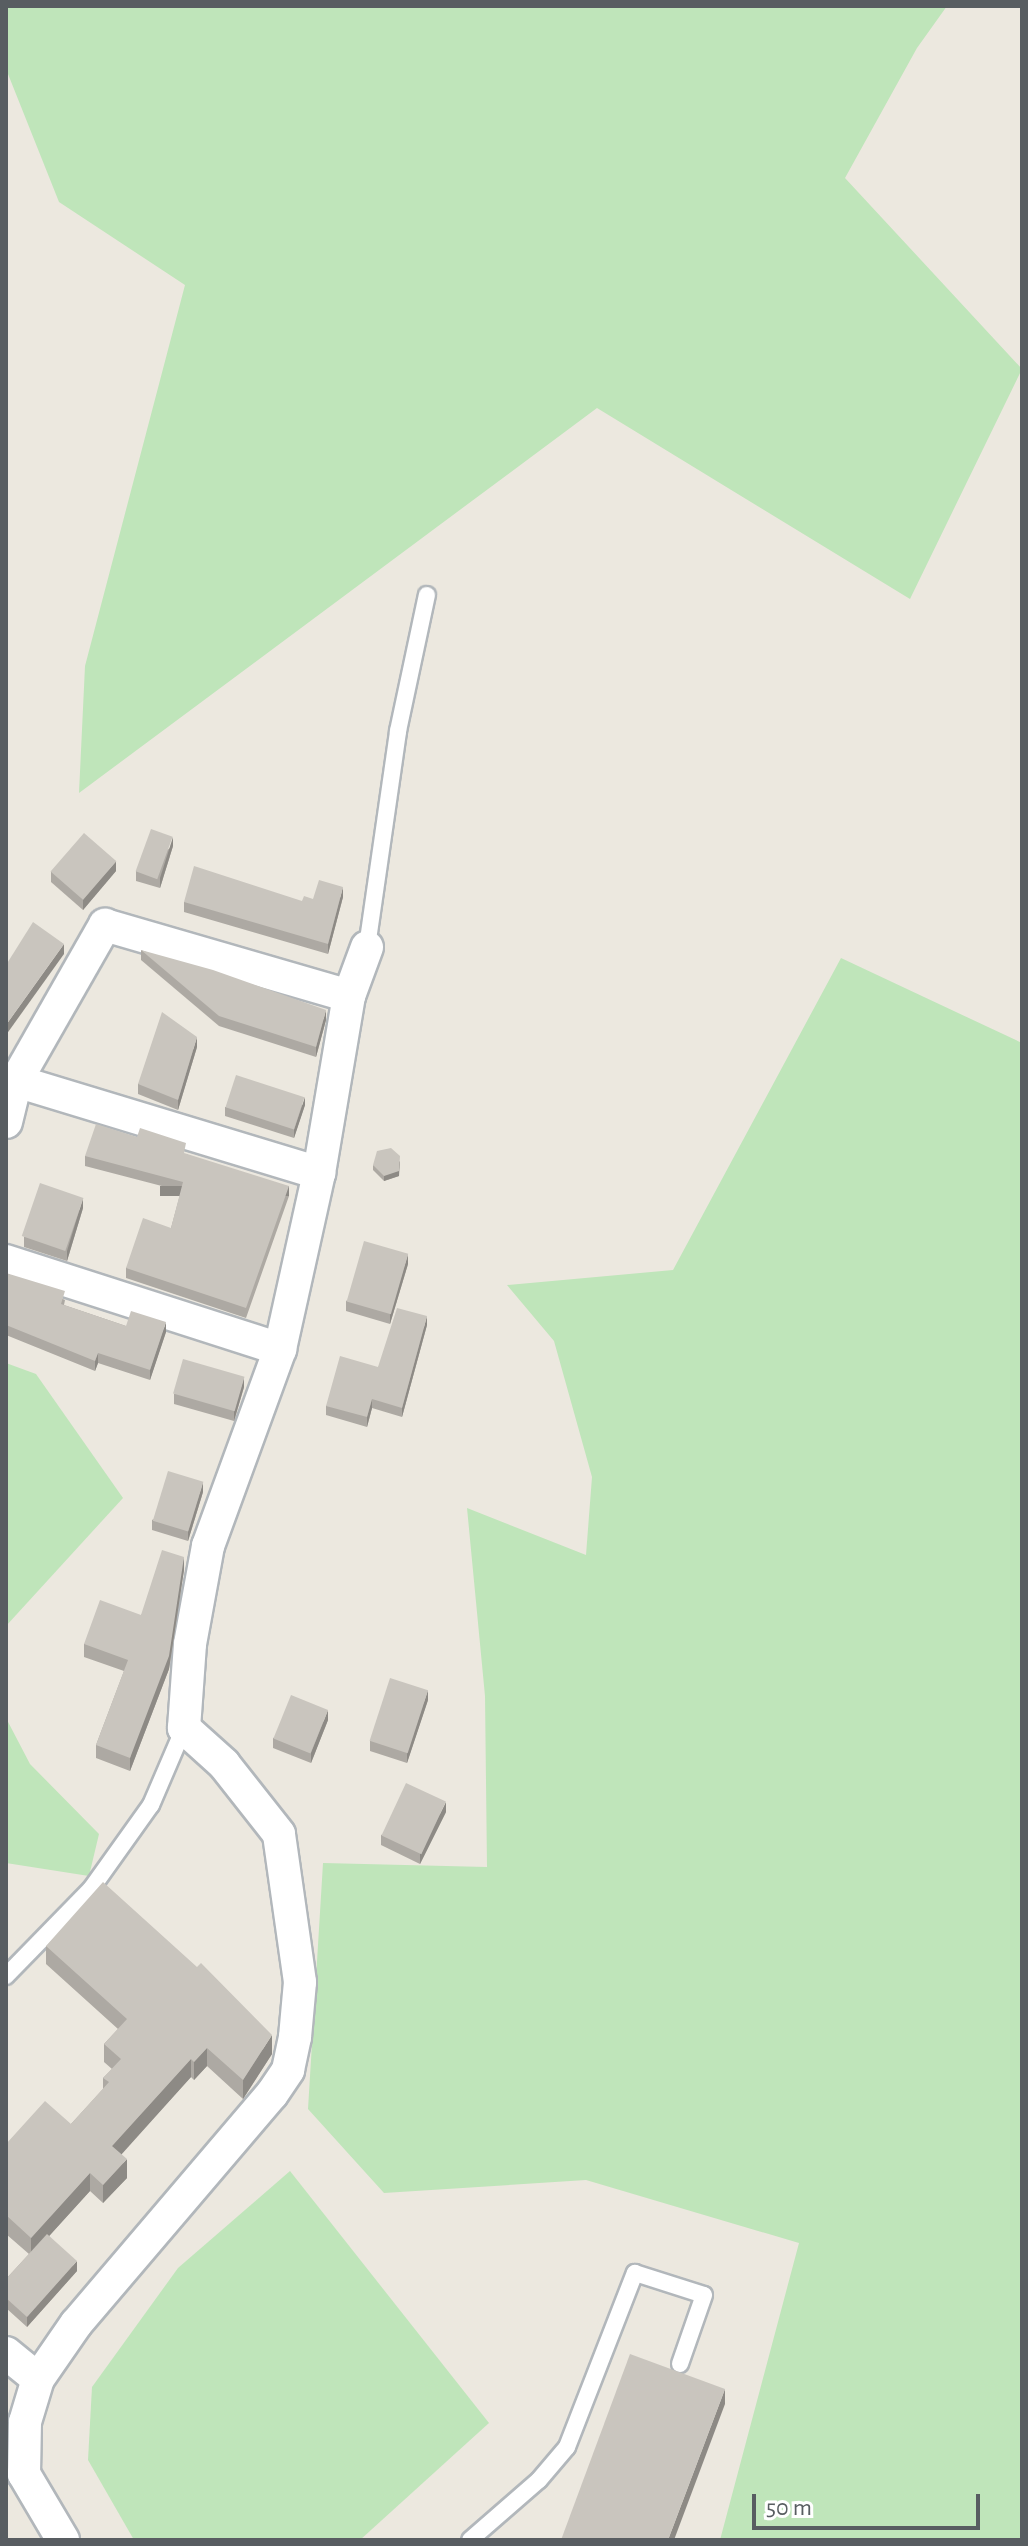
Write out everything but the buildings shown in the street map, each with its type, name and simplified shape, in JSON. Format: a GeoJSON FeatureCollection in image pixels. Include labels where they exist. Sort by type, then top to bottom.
{"type":"FeatureCollection","features":[{"type":"Feature","properties":{"kind":"street"},"geometry":{"type":"LineString","coordinates":[[6,1122],[16,1081],[105,925],[349,996]]}},
{"type":"Feature","properties":{"kind":"street"},"geometry":{"type":"LineString","coordinates":[[51,2535],[24,2474],[25,2422],[38,2379],[76,2324],[272,2094],[290,2059],[300,1982],[279,1834],[224,1764],[184,1728],[190,1644],[208,1546],[280,1349],[319,1173],[349,996],[367,947]]}},
{"type":"Feature","properties":{"kind":"street"},"geometry":{"type":"LineString","coordinates":[[16,1081],[319,1173]]}},
{"type":"Feature","properties":{"kind":"street"},"geometry":{"type":"LineString","coordinates":[[6,1261],[280,1349]]}},
{"type":"Feature","properties":{"kind":"street"},"geometry":{"type":"LineString","coordinates":[[6,2353],[38,2379]]}},
{"type":"Feature","properties":{"kind":"lane"},"geometry":{"type":"LineString","coordinates":[[367,947],[398,731],[427,595]]}},
{"type":"Feature","properties":{"kind":"lane"},"geometry":{"type":"LineString","coordinates":[[6,1976],[91,1889],[151,1805],[184,1728]]}},
{"type":"Feature","properties":{"kind":"lane"},"geometry":{"type":"LineString","coordinates":[[470,2540],[539,2480],[567,2447],[635,2273],[704,2295],[680,2364]]}},
{"type":"Feature","properties":{"kind":"green space"},"geometry":{"type":"Polygon","coordinates":[[[6,6],[947,6],[917,48],[845,178],[1022,369],[910,599],[597,408],[79,793],[85,666],[185,285],[59,202],[6,69],[6,6]]]}},
{"type":"Feature","properties":{"kind":"green space"},"geometry":{"type":"Polygon","coordinates":[[[841,958],[1022,1043],[1022,2540],[720,2540],[799,2243],[586,2180],[384,2193],[308,2109],[323,1863],[487,1867],[485,1696],[467,1508],[586,1555],[592,1477],[554,1341],[507,1285],[673,1270],[841,958]]]}},
{"type":"Feature","properties":{"kind":"green space"},"geometry":{"type":"Polygon","coordinates":[[[6,1363],[36,1374],[123,1498],[6,1626],[6,1363]]]}},
{"type":"Feature","properties":{"kind":"green space"},"geometry":{"type":"Polygon","coordinates":[[[6,1718],[30,1764],[99,1834],[89,1876],[6,1863],[6,1718]]]}},
{"type":"Feature","properties":{"kind":"green space"},"geometry":{"type":"Polygon","coordinates":[[[290,2171],[489,2423],[360,2540],[134,2540],[88,2460],[92,2387],[178,2268],[290,2171]]]}}]}
